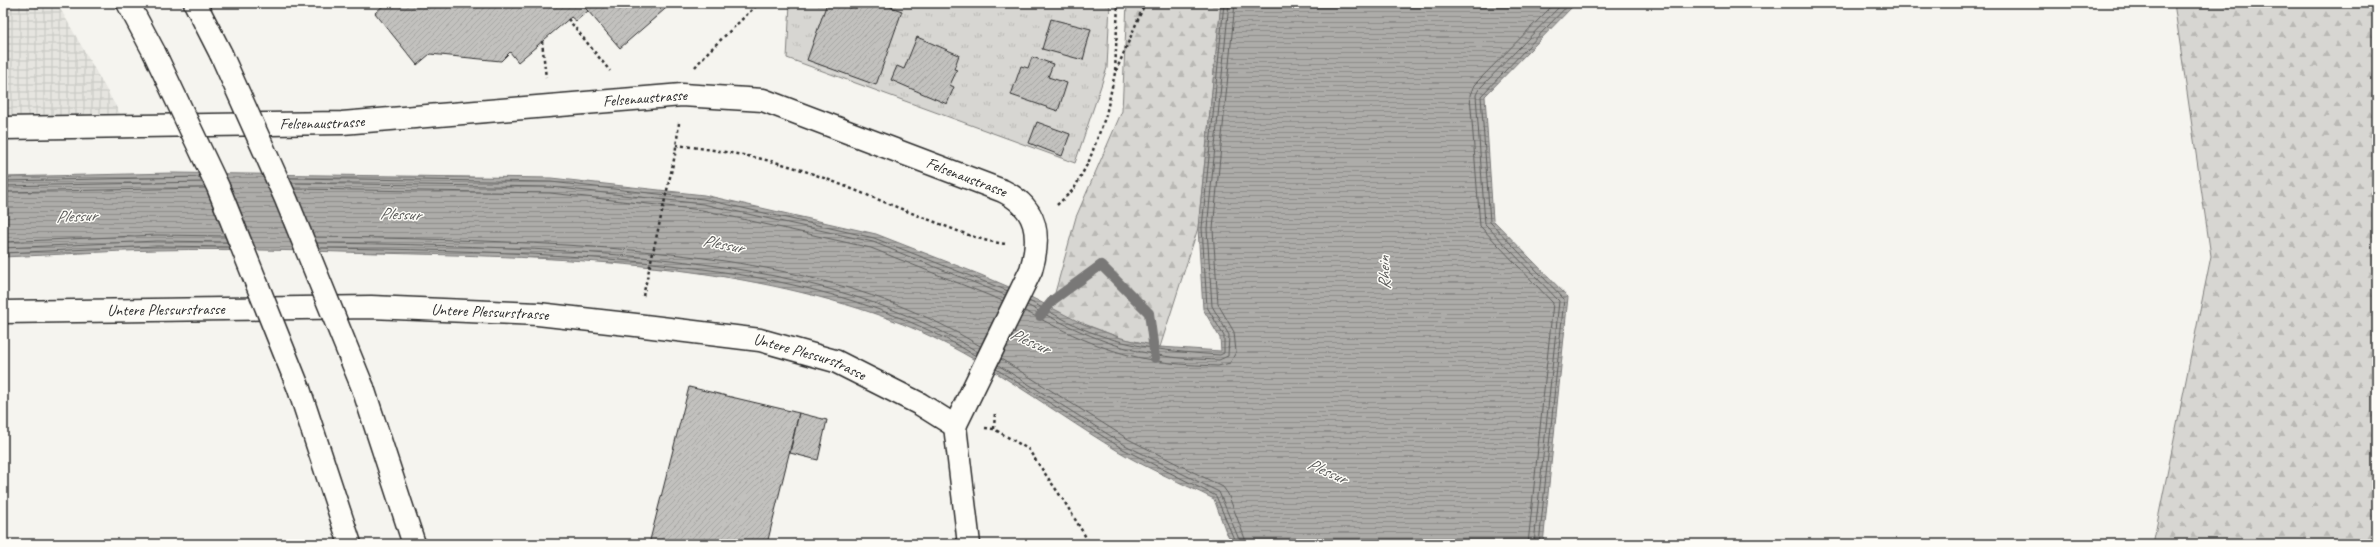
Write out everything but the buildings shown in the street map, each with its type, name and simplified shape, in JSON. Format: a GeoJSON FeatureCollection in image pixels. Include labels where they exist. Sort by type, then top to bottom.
{"type":"FeatureCollection","features":[{"type":"Feature","properties":{"kind":"main road"},"geometry":{"type":"LineString","coordinates":[[128,3],[154,52],[218,187],[300,389],[350,544]]}},
{"type":"Feature","properties":{"kind":"main road"},"geometry":{"type":"LineString","coordinates":[[195,3],[221,54],[286,199],[363,388],[414,544]]}},
{"type":"Feature","properties":{"kind":"main road","name":"Felsenaustrasse"},"geometry":{"type":"LineString","coordinates":[[3,128],[342,123],[682,96],[763,100],[1003,191],[1023,203],[1032,219],[1037,244],[1035,258],[1025,286],[955,426]]}},
{"type":"Feature","properties":{"kind":"main road","name":"Untere Plessurstrasse"},"geometry":{"type":"LineString","coordinates":[[3,312],[371,307],[538,314],[644,326],[760,340],[836,361],[920,404],[955,426]]}},
{"type":"Feature","properties":{"kind":"main road"},"geometry":{"type":"LineString","coordinates":[[955,426],[969,544]]}},
{"type":"Feature","properties":{"kind":"path"},"geometry":{"type":"LineString","coordinates":[[682,96],[685,84],[700,61],[759,3]]}},
{"type":"Feature","properties":{"kind":"path"},"geometry":{"type":"LineString","coordinates":[[1116,73],[1118,3]]}},
{"type":"Feature","properties":{"kind":"path"},"geometry":{"type":"LineString","coordinates":[[1032,219],[1055,208],[1074,189],[1089,161],[1106,115],[1116,73],[1145,3]]}},
{"type":"Feature","properties":{"kind":"path"},"geometry":{"type":"LineString","coordinates":[[568,19],[633,100]]}},
{"type":"Feature","properties":{"kind":"path"},"geometry":{"type":"LineString","coordinates":[[542,41],[549,106]]}},
{"type":"Feature","properties":{"kind":"path"},"geometry":{"type":"LineString","coordinates":[[676,145],[721,151],[774,162],[814,174],[973,236],[1010,245]]}},
{"type":"Feature","properties":{"kind":"path"},"geometry":{"type":"LineString","coordinates":[[645,288],[675,155]]}},
{"type":"Feature","properties":{"kind":"path"},"geometry":{"type":"LineString","coordinates":[[955,426],[994,429],[1028,449],[1064,501],[1090,544]]}},
{"type":"Feature","properties":{"kind":"shaded area"},"geometry":{"type":"Polygon","coordinates":[[[3,3],[57,3],[127,126],[3,127],[3,3]]]}},
{"type":"Feature","properties":{"kind":"green space"},"geometry":{"type":"Polygon","coordinates":[[[790,3],[1110,3],[1107,68],[1075,163],[787,58],[790,3]]]}},
{"type":"Feature","properties":{"kind":"green space"},"geometry":{"type":"Polygon","coordinates":[[[1127,3],[1221,3],[1198,228],[1160,347],[1121,338],[1050,311],[1076,217],[1122,111],[1127,3]]]}},
{"type":"Feature","properties":{"kind":"green space"},"geometry":{"type":"Polygon","coordinates":[[[2174,3],[2377,3],[2377,544],[2153,544],[2211,256],[2174,3]]]}},
{"type":"Feature","properties":{"kind":"water"},"geometry":{"type":"Polygon","coordinates":[[[1221,3],[1576,3],[1485,96],[1493,220],[1568,297],[1543,544],[1233,544],[1226,532],[1214,499],[1129,458],[1006,378],[948,345],[918,330],[887,318],[830,300],[772,286],[714,275],[654,267],[535,258],[286,250],[156,250],[3,257],[3,177],[172,173],[551,178],[704,195],[876,234],[981,275],[1023,293],[1083,324],[1121,338],[1160,347],[1221,351],[1220,338],[1203,309],[1198,228],[1221,3]]]}},
{"type":"Feature","properties":{"kind":"waterway"},"geometry":{"type":"LineString","coordinates":[[1040,316],[1053,300],[1101,265],[1149,313],[1155,358]]}},
{"type":"Feature","properties":{"kind":"water label","name":"Plessur"},"geometry":{"type":"Point","coordinates":[400,214]}},
{"type":"Feature","properties":{"kind":"water label","name":"Plessur"},"geometry":{"type":"Point","coordinates":[76,216]}},
{"type":"Feature","properties":{"kind":"water label","name":"Plessur"},"geometry":{"type":"Point","coordinates":[723,244]}},
{"type":"Feature","properties":{"kind":"water label","name":"Rhein"},"geometry":{"type":"Point","coordinates":[1384,273]}},
{"type":"Feature","properties":{"kind":"water label","name":"Plessur"},"geometry":{"type":"Point","coordinates":[1030,341]}},
{"type":"Feature","properties":{"kind":"water label","name":"Plessur"},"geometry":{"type":"Point","coordinates":[1327,471]}}]}
